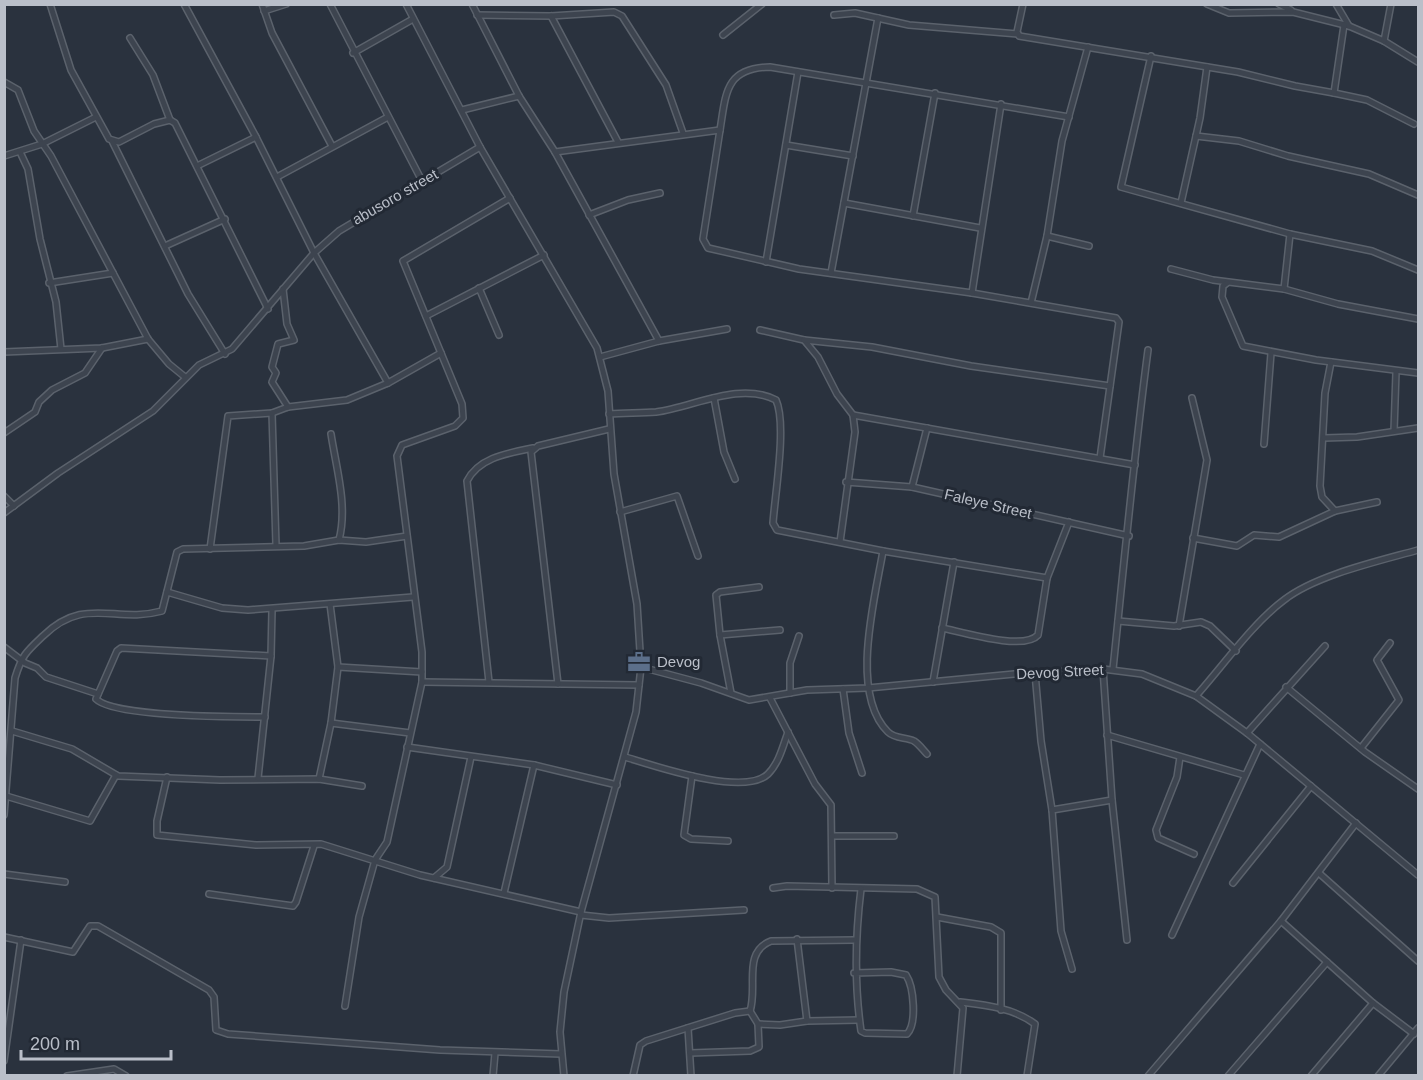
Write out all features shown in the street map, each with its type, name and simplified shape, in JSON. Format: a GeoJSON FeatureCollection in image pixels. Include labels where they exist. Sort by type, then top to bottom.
{"type":"FeatureCollection","features":[{"type":"Feature","properties":{"kind":"street"},"geometry":{"type":"LineString","coordinates":[[50,4],[64,54],[96,117],[112,141],[188,294],[225,354]]}},
{"type":"Feature","properties":{"kind":"street"},"geometry":{"type":"LineString","coordinates":[[184,4],[277,177],[314,253],[388,382]]}},
{"type":"Feature","properties":{"kind":"street"},"geometry":{"type":"LineString","coordinates":[[286,4],[263,8],[272,33],[332,146]]}},
{"type":"Feature","properties":{"kind":"street"},"geometry":{"type":"LineString","coordinates":[[330,4],[353,53],[422,181]]}},
{"type":"Feature","properties":{"kind":"street"},"geometry":{"type":"LineString","coordinates":[[406,4],[480,147],[544,255],[600,357],[608,391],[609,429],[620,512],[637,604],[641,667],[636,712],[618,785],[581,914],[564,992],[561,1054],[564,1076]]}},
{"type":"Feature","properties":{"kind":"street"},"geometry":{"type":"LineString","coordinates":[[472,4],[519,96],[555,152],[659,341]]}},
{"type":"Feature","properties":{"kind":"street"},"geometry":{"type":"LineString","coordinates":[[723,35],[762,4]]}},
{"type":"Feature","properties":{"kind":"street"},"geometry":{"type":"LineString","coordinates":[[1018,34],[1023,4]]}},
{"type":"Feature","properties":{"kind":"street"},"geometry":{"type":"LineString","coordinates":[[1207,4],[1229,13],[1268,8],[1346,26],[1384,41],[1419,62]]}},
{"type":"Feature","properties":{"kind":"street"},"geometry":{"type":"LineString","coordinates":[[1279,4],[1293,12]]}},
{"type":"Feature","properties":{"kind":"street"},"geometry":{"type":"LineString","coordinates":[[1334,93],[1346,26],[1336,4]]}},
{"type":"Feature","properties":{"kind":"street"},"geometry":{"type":"LineString","coordinates":[[1384,41],[1390,4]]}},
{"type":"Feature","properties":{"kind":"street"},"geometry":{"type":"LineString","coordinates":[[477,15],[551,16],[607,12],[622,16],[666,85],[683,133]]}},
{"type":"Feature","properties":{"kind":"street"},"geometry":{"type":"LineString","coordinates":[[834,15],[848,12],[928,27],[1018,34],[1151,56],[1367,100],[1414,124]]}},
{"type":"Feature","properties":{"kind":"street"},"geometry":{"type":"LineString","coordinates":[[551,16],[618,142]]}},
{"type":"Feature","properties":{"kind":"street"},"geometry":{"type":"LineString","coordinates":[[831,273],[878,18]]}},
{"type":"Feature","properties":{"kind":"street"},"geometry":{"type":"LineString","coordinates":[[353,53],[413,19]]}},
{"type":"Feature","properties":{"kind":"street"},"geometry":{"type":"LineString","coordinates":[[129,38],[153,75],[170,120],[175,123],[225,219],[268,309]]}},
{"type":"Feature","properties":{"kind":"street"},"geometry":{"type":"LineString","coordinates":[[1031,303],[1047,236],[1062,141],[1088,47]]}},
{"type":"Feature","properties":{"kind":"street"},"geometry":{"type":"LineString","coordinates":[[1151,56],[1121,187],[1290,234],[1372,251],[1419,270]]}},
{"type":"Feature","properties":{"kind":"street"},"geometry":{"type":"LineString","coordinates":[[1181,203],[1208,67]]}},
{"type":"Feature","properties":{"kind":"street"},"geometry":{"type":"LineString","coordinates":[[1069,117],[866,82],[752,68],[734,78],[726,95],[704,243],[708,248],[766,262],[1116,318],[1119,322],[1100,458]]}},
{"type":"Feature","properties":{"kind":"street"},"geometry":{"type":"LineString","coordinates":[[766,262],[798,72]]}},
{"type":"Feature","properties":{"kind":"street"},"geometry":{"type":"LineString","coordinates":[[4,82],[18,90],[42,144],[51,156],[148,339],[169,364],[185,377]]}},
{"type":"Feature","properties":{"kind":"street"},"geometry":{"type":"LineString","coordinates":[[913,216],[934,93]]}},
{"type":"Feature","properties":{"kind":"street"},"geometry":{"type":"LineString","coordinates":[[462,110],[519,96]]}},
{"type":"Feature","properties":{"kind":"street"},"geometry":{"type":"LineString","coordinates":[[972,294],[980,228],[1001,104]]}},
{"type":"Feature","properties":{"kind":"street"},"geometry":{"type":"LineString","coordinates":[[4,156],[42,144],[96,117]]}},
{"type":"Feature","properties":{"kind":"street"},"geometry":{"type":"LineString","coordinates":[[277,177],[388,117]]}},
{"type":"Feature","properties":{"kind":"street"},"geometry":{"type":"LineString","coordinates":[[112,141],[119,142],[154,124],[170,120]]}},
{"type":"Feature","properties":{"kind":"street"},"geometry":{"type":"LineString","coordinates":[[555,152],[683,133],[720,130]]}},
{"type":"Feature","properties":{"kind":"street"},"geometry":{"type":"LineString","coordinates":[[1196,136],[1239,141],[1288,156],[1369,174],[1419,195]]}},
{"type":"Feature","properties":{"kind":"street"},"geometry":{"type":"LineString","coordinates":[[196,166],[256,137]]}},
{"type":"Feature","properties":{"kind":"street"},"geometry":{"type":"LineString","coordinates":[[786,145],[853,156]]}},
{"type":"Feature","properties":{"kind":"street","name":"abusoro street"},"geometry":{"type":"LineString","coordinates":[[4,513],[58,473],[153,411],[185,377],[203,363],[225,354],[250,331],[314,253],[347,225],[480,147]]}},
{"type":"Feature","properties":{"kind":"street"},"geometry":{"type":"LineString","coordinates":[[20,152],[28,169],[49,283],[56,302],[61,349]]}},
{"type":"Feature","properties":{"kind":"street"},"geometry":{"type":"LineString","coordinates":[[589,215],[628,200],[660,193]]}},
{"type":"Feature","properties":{"kind":"street"},"geometry":{"type":"LineString","coordinates":[[345,1006],[359,917],[375,860],[387,842],[422,682],[407,536],[397,469],[399,448],[454,426],[464,418],[462,404],[403,264],[404,259],[510,198]]}},
{"type":"Feature","properties":{"kind":"street"},"geometry":{"type":"LineString","coordinates":[[844,203],[980,228]]}},
{"type":"Feature","properties":{"kind":"street"},"geometry":{"type":"LineString","coordinates":[[165,246],[225,219]]}},
{"type":"Feature","properties":{"kind":"street"},"geometry":{"type":"LineString","coordinates":[[1284,289],[1290,234]]}},
{"type":"Feature","properties":{"kind":"street"},"geometry":{"type":"LineString","coordinates":[[1047,236],[1089,246]]}},
{"type":"Feature","properties":{"kind":"street"},"geometry":{"type":"LineString","coordinates":[[426,316],[544,255]]}},
{"type":"Feature","properties":{"kind":"street"},"geometry":{"type":"LineString","coordinates":[[1171,269],[1229,282],[1284,289],[1338,304],[1419,319]]}},
{"type":"Feature","properties":{"kind":"street"},"geometry":{"type":"LineString","coordinates":[[49,283],[113,273]]}},
{"type":"Feature","properties":{"kind":"street"},"geometry":{"type":"LineString","coordinates":[[1229,282],[1223,286],[1222,297],[1240,345],[1271,353],[1396,372],[1419,373]]}},
{"type":"Feature","properties":{"kind":"street"},"geometry":{"type":"LineString","coordinates":[[479,288],[499,335]]}},
{"type":"Feature","properties":{"kind":"street"},"geometry":{"type":"LineString","coordinates":[[283,289],[287,324],[294,340],[278,344],[276,347],[272,368],[276,373],[272,382],[288,407]]}},
{"type":"Feature","properties":{"kind":"street"},"geometry":{"type":"LineString","coordinates":[[600,357],[659,341],[728,329]]}},
{"type":"Feature","properties":{"kind":"street"},"geometry":{"type":"LineString","coordinates":[[760,330],[804,340],[872,347],[971,366],[1110,386]]}},
{"type":"Feature","properties":{"kind":"street"},"geometry":{"type":"LineString","coordinates":[[4,352],[102,348],[148,339]]}},
{"type":"Feature","properties":{"kind":"street"},"geometry":{"type":"LineString","coordinates":[[804,340],[818,357],[837,394],[853,415],[855,432],[846,482],[840,542]]}},
{"type":"Feature","properties":{"kind":"street"},"geometry":{"type":"LineString","coordinates":[[4,433],[35,412],[39,402],[52,390],[85,373],[102,348]]}},
{"type":"Feature","properties":{"kind":"street"},"geometry":{"type":"LineString","coordinates":[[1113,669],[1129,536],[1136,438],[1148,350]]}},
{"type":"Feature","properties":{"kind":"street"},"geometry":{"type":"LineString","coordinates":[[210,549],[226,418],[273,413],[288,407],[347,400],[388,382],[441,353]]}},
{"type":"Feature","properties":{"kind":"street"},"geometry":{"type":"LineString","coordinates":[[1264,444],[1271,353]]}},
{"type":"Feature","properties":{"kind":"street"},"geometry":{"type":"LineString","coordinates":[[1331,362],[1325,389],[1321,492],[1327,505],[1335,511]]}},
{"type":"Feature","properties":{"kind":"street"},"geometry":{"type":"LineString","coordinates":[[1394,431],[1396,372]]}},
{"type":"Feature","properties":{"kind":"street"},"geometry":{"type":"LineString","coordinates":[[609,414],[657,411],[714,398],[754,393],[776,400],[780,436],[773,526],[777,530],[884,551],[1047,578]]}},
{"type":"Feature","properties":{"kind":"street"},"geometry":{"type":"LineString","coordinates":[[714,398],[724,452],[735,479]]}},
{"type":"Feature","properties":{"kind":"street"},"geometry":{"type":"LineString","coordinates":[[1179,626],[1184,608],[1193,538],[1207,460],[1192,398]]}},
{"type":"Feature","properties":{"kind":"street"},"geometry":{"type":"LineString","coordinates":[[273,413],[276,545]]}},
{"type":"Feature","properties":{"kind":"street"},"geometry":{"type":"LineString","coordinates":[[853,415],[1135,465]]}},
{"type":"Feature","properties":{"kind":"street"},"geometry":{"type":"LineString","coordinates":[[912,487],[927,428]]}},
{"type":"Feature","properties":{"kind":"street"},"geometry":{"type":"LineString","coordinates":[[1324,438],[1419,428]]}},
{"type":"Feature","properties":{"kind":"street"},"geometry":{"type":"LineString","coordinates":[[489,682],[467,481],[470,475],[498,455],[609,429]]}},
{"type":"Feature","properties":{"kind":"street"},"geometry":{"type":"LineString","coordinates":[[331,434],[340,491],[339,540]]}},
{"type":"Feature","properties":{"kind":"street"},"geometry":{"type":"LineString","coordinates":[[533,448],[530,461],[558,684]]}},
{"type":"Feature","properties":{"kind":"street","name":"Faleye Street"},"geometry":{"type":"LineString","coordinates":[[846,482],[912,487],[1129,536]]}},
{"type":"Feature","properties":{"kind":"street"},"geometry":{"type":"LineString","coordinates":[[4,496],[14,506]]}},
{"type":"Feature","properties":{"kind":"street"},"geometry":{"type":"LineString","coordinates":[[620,512],[677,496],[698,556]]}},
{"type":"Feature","properties":{"kind":"street"},"geometry":{"type":"LineString","coordinates":[[1193,538],[1237,546],[1257,535],[1279,537],[1335,511],[1377,502]]}},
{"type":"Feature","properties":{"kind":"street"},"geometry":{"type":"LineString","coordinates":[[942,628],[999,640],[1027,642],[1035,639],[1038,635],[1047,578],[1069,522]]}},
{"type":"Feature","properties":{"kind":"street"},"geometry":{"type":"LineString","coordinates":[[4,815],[12,731],[13,685],[20,659],[64,619],[74,614],[158,612],[164,607],[179,550],[276,545],[303,546],[339,540],[366,542],[407,536]]}},
{"type":"Feature","properties":{"kind":"street"},"geometry":{"type":"LineString","coordinates":[[1196,696],[1267,616],[1292,595],[1365,565],[1419,550]]}},
{"type":"Feature","properties":{"kind":"street"},"geometry":{"type":"LineString","coordinates":[[884,551],[868,650],[868,688],[886,730],[895,736],[914,741],[927,754]]}},
{"type":"Feature","properties":{"kind":"street"},"geometry":{"type":"LineString","coordinates":[[933,682],[954,562]]}},
{"type":"Feature","properties":{"kind":"street"},"geometry":{"type":"LineString","coordinates":[[731,693],[720,635],[718,593],[759,587]]}},
{"type":"Feature","properties":{"kind":"street"},"geometry":{"type":"LineString","coordinates":[[167,592],[222,608],[272,610],[413,597]]}},
{"type":"Feature","properties":{"kind":"street"},"geometry":{"type":"LineString","coordinates":[[319,779],[323,772],[338,667],[330,604]]}},
{"type":"Feature","properties":{"kind":"street"},"geometry":{"type":"LineString","coordinates":[[258,778],[271,656],[272,610]]}},
{"type":"Feature","properties":{"kind":"street"},"geometry":{"type":"LineString","coordinates":[[1118,621],[1179,626],[1197,622],[1206,623],[1236,651]]}},
{"type":"Feature","properties":{"kind":"street"},"geometry":{"type":"LineString","coordinates":[[720,635],[780,630]]}},
{"type":"Feature","properties":{"kind":"street"},"geometry":{"type":"LineString","coordinates":[[790,693],[790,663],[799,636]]}},
{"type":"Feature","properties":{"kind":"street"},"geometry":{"type":"LineString","coordinates":[[1361,748],[1399,700],[1377,660],[1390,643]]}},
{"type":"Feature","properties":{"kind":"street"},"geometry":{"type":"LineString","coordinates":[[1246,733],[1325,646]]}},
{"type":"Feature","properties":{"kind":"street"},"geometry":{"type":"LineString","coordinates":[[4,647],[37,668],[46,677],[98,694]]}},
{"type":"Feature","properties":{"kind":"street"},"geometry":{"type":"LineString","coordinates":[[265,717],[196,717],[99,702],[96,699],[117,651],[121,648],[271,656]]}},
{"type":"Feature","properties":{"kind":"street"},"geometry":{"type":"LineString","coordinates":[[338,667],[422,672]]}},
{"type":"Feature","properties":{"kind":"street","name":"Devog Street"},"geometry":{"type":"LineString","coordinates":[[641,667],[749,700],[790,693],[1035,673],[1113,669],[1142,674],[1196,696],[1260,744],[1419,874]]}},
{"type":"Feature","properties":{"kind":"street"},"geometry":{"type":"LineString","coordinates":[[1103,669],[1112,800],[1127,940]]}},
{"type":"Feature","properties":{"kind":"street"},"geometry":{"type":"LineString","coordinates":[[1035,673],[1041,741],[1052,810],[1060,931],[1072,969]]}},
{"type":"Feature","properties":{"kind":"street"},"geometry":{"type":"LineString","coordinates":[[422,682],[639,685]]}},
{"type":"Feature","properties":{"kind":"street"},"geometry":{"type":"LineString","coordinates":[[1286,687],[1361,748],[1419,789]]}},
{"type":"Feature","properties":{"kind":"street"},"geometry":{"type":"LineString","coordinates":[[843,688],[849,733],[862,773]]}},
{"type":"Feature","properties":{"kind":"street"},"geometry":{"type":"LineString","coordinates":[[770,698],[815,784],[831,805],[832,888]]}},
{"type":"Feature","properties":{"kind":"street"},"geometry":{"type":"LineString","coordinates":[[331,723],[410,733]]}},
{"type":"Feature","properties":{"kind":"street"},"geometry":{"type":"LineString","coordinates":[[12,731],[72,749],[116,775],[220,780],[319,779],[362,786]]}},
{"type":"Feature","properties":{"kind":"street"},"geometry":{"type":"LineString","coordinates":[[625,757],[692,776],[734,782],[760,780],[775,766],[788,732]]}},
{"type":"Feature","properties":{"kind":"street"},"geometry":{"type":"LineString","coordinates":[[1107,735],[1244,776]]}},
{"type":"Feature","properties":{"kind":"street"},"geometry":{"type":"LineString","coordinates":[[1172,935],[1260,744]]}},
{"type":"Feature","properties":{"kind":"street"},"geometry":{"type":"LineString","coordinates":[[407,747],[534,765],[618,785]]}},
{"type":"Feature","properties":{"kind":"street"},"geometry":{"type":"LineString","coordinates":[[434,878],[447,867],[471,757]]}},
{"type":"Feature","properties":{"kind":"street"},"geometry":{"type":"LineString","coordinates":[[1180,757],[1177,777],[1156,830],[1158,838],[1194,854]]}},
{"type":"Feature","properties":{"kind":"street"},"geometry":{"type":"LineString","coordinates":[[504,893],[534,765]]}},
{"type":"Feature","properties":{"kind":"street"},"geometry":{"type":"LineString","coordinates":[[6,796],[90,821],[116,775]]}},
{"type":"Feature","properties":{"kind":"street"},"geometry":{"type":"LineString","coordinates":[[692,776],[684,835],[691,839],[728,841]]}},
{"type":"Feature","properties":{"kind":"street"},"geometry":{"type":"LineString","coordinates":[[166,777],[156,828],[157,835],[256,846],[321,844],[434,878],[504,893],[581,914],[609,918],[744,910]]}},
{"type":"Feature","properties":{"kind":"street"},"geometry":{"type":"LineString","coordinates":[[1233,883],[1311,786]]}},
{"type":"Feature","properties":{"kind":"street"},"geometry":{"type":"LineString","coordinates":[[1052,810],[1112,800]]}},
{"type":"Feature","properties":{"kind":"street"},"geometry":{"type":"LineString","coordinates":[[1148,1076],[1281,921],[1356,823]]}},
{"type":"Feature","properties":{"kind":"street"},"geometry":{"type":"LineString","coordinates":[[832,836],[894,837]]}},
{"type":"Feature","properties":{"kind":"street"},"geometry":{"type":"LineString","coordinates":[[209,894],[292,906],[297,902],[314,846]]}},
{"type":"Feature","properties":{"kind":"street"},"geometry":{"type":"LineString","coordinates":[[1320,873],[1419,961]]}},
{"type":"Feature","properties":{"kind":"street"},"geometry":{"type":"LineString","coordinates":[[4,874],[64,882]]}},
{"type":"Feature","properties":{"kind":"street"},"geometry":{"type":"LineString","coordinates":[[773,888],[787,886],[924,890],[935,897],[939,977],[946,990],[960,1002],[963,1008],[964,1022],[957,1076]]}},
{"type":"Feature","properties":{"kind":"street"},"geometry":{"type":"LineString","coordinates":[[854,973],[902,973],[909,979],[912,995],[912,1025],[907,1035],[865,1033],[861,1030],[854,973],[854,940],[861,889]]}},
{"type":"Feature","properties":{"kind":"street"},"geometry":{"type":"LineString","coordinates":[[937,917],[991,927],[1001,933],[1001,1010]]}},
{"type":"Feature","properties":{"kind":"street"},"geometry":{"type":"LineString","coordinates":[[1281,921],[1373,1003],[1414,1034]]}},
{"type":"Feature","properties":{"kind":"street"},"geometry":{"type":"LineString","coordinates":[[4,937],[73,952],[90,926],[98,926],[209,990],[214,997],[216,1030],[228,1034],[495,1053],[561,1054]]}},
{"type":"Feature","properties":{"kind":"street"},"geometry":{"type":"LineString","coordinates":[[750,1011],[754,1001],[755,951],[759,946],[771,941],[797,939],[854,940]]}},
{"type":"Feature","properties":{"kind":"street"},"geometry":{"type":"LineString","coordinates":[[797,939],[807,1021]]}},
{"type":"Feature","properties":{"kind":"street"},"geometry":{"type":"LineString","coordinates":[[4,1062],[21,940]]}},
{"type":"Feature","properties":{"kind":"street"},"geometry":{"type":"LineString","coordinates":[[1228,1076],[1327,962]]}},
{"type":"Feature","properties":{"kind":"street"},"geometry":{"type":"LineString","coordinates":[[960,1002],[992,1005],[1035,1023],[1027,1076]]}},
{"type":"Feature","properties":{"kind":"street"},"geometry":{"type":"LineString","coordinates":[[1311,1076],[1373,1003]]}},
{"type":"Feature","properties":{"kind":"street"},"geometry":{"type":"LineString","coordinates":[[690,1053],[750,1051],[759,1047],[758,1024],[750,1011]]}},
{"type":"Feature","properties":{"kind":"street"},"geometry":{"type":"LineString","coordinates":[[633,1076],[640,1045],[662,1035],[735,1013],[750,1011]]}},
{"type":"Feature","properties":{"kind":"street"},"geometry":{"type":"LineString","coordinates":[[758,1024],[780,1025],[807,1021],[859,1020]]}},
{"type":"Feature","properties":{"kind":"street"},"geometry":{"type":"LineString","coordinates":[[688,1028],[691,1076]]}},
{"type":"Feature","properties":{"kind":"street"},"geometry":{"type":"LineString","coordinates":[[1378,1076],[1419,1028]]}},
{"type":"Feature","properties":{"kind":"street"},"geometry":{"type":"LineString","coordinates":[[493,1076],[495,1053]]}},
{"type":"Feature","properties":{"kind":"street"},"geometry":{"type":"LineString","coordinates":[[67,1076],[114,1069],[126,1076]]}},
{"type":"Feature","properties":{"kind":"place","name":"Devog"},"geometry":{"type":"Point","coordinates":[639,662]}}]}
